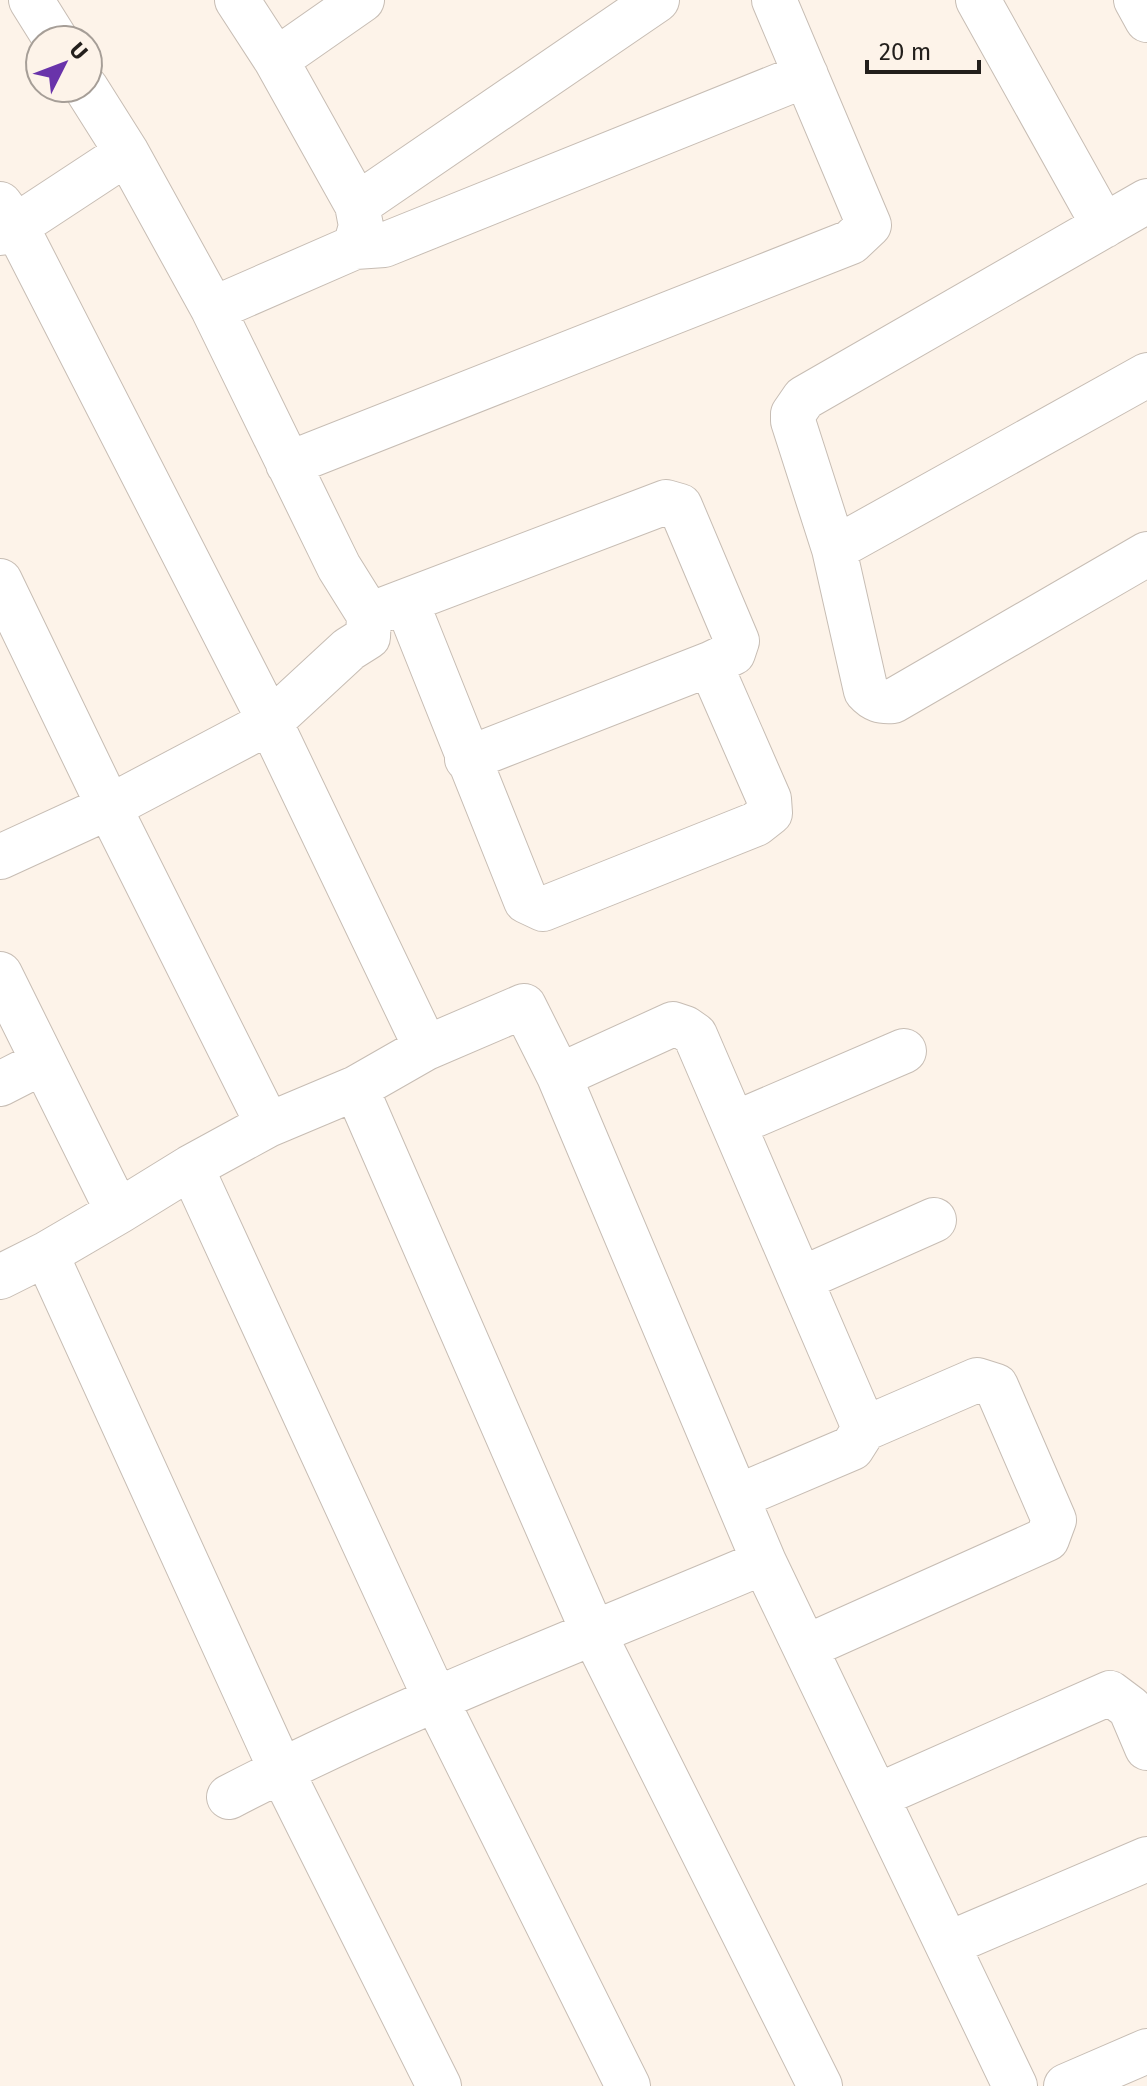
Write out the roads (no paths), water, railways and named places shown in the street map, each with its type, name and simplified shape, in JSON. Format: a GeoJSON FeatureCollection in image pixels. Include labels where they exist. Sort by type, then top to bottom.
{"type":"FeatureCollection","features":[{"type":"Feature","properties":{"kind":"street"},"geometry":{"type":"LineString","coordinates":[[31,0],[46,24]]}},
{"type":"Feature","properties":{"kind":"street"},"geometry":{"type":"LineString","coordinates":[[237,0],[276,60],[357,205],[361,226],[355,247]]}},
{"type":"Feature","properties":{"kind":"street"},"geometry":{"type":"LineString","coordinates":[[276,60],[362,0]]}},
{"type":"Feature","properties":{"kind":"street"},"geometry":{"type":"LineString","coordinates":[[357,205],[657,0]]}},
{"type":"Feature","properties":{"kind":"street"},"geometry":{"type":"LineString","coordinates":[[288,464],[851,242],[869,225],[774,0]]}},
{"type":"Feature","properties":{"kind":"street"},"geometry":{"type":"LineString","coordinates":[[978,0],[1104,226]]}},
{"type":"Feature","properties":{"kind":"street"},"geometry":{"type":"LineString","coordinates":[[1136,0],[1147,20]]}},
{"type":"Feature","properties":{"kind":"street"},"geometry":{"type":"LineString","coordinates":[[213,309],[355,247],[384,245],[806,75]]}},
{"type":"Feature","properties":{"kind":"street"},"geometry":{"type":"LineString","coordinates":[[96,104],[127,153],[213,309],[339,567],[388,608],[467,759],[526,901],[543,909],[756,824],[770,813],[769,799],[710,664]]}},
{"type":"Feature","properties":{"kind":"street"},"geometry":{"type":"LineString","coordinates":[[127,153],[5,221],[270,722],[426,1048]]}},
{"type":"Feature","properties":{"kind":"street"},"geometry":{"type":"LineString","coordinates":[[1147,201],[804,398],[793,414],[834,549],[866,691],[882,702],[893,701],[1147,554]]}},
{"type":"Feature","properties":{"kind":"street"},"geometry":{"type":"LineString","coordinates":[[834,549],[1147,375]]}},
{"type":"Feature","properties":{"kind":"street"},"geometry":{"type":"LineString","coordinates":[[0,857],[109,807],[270,722],[349,649],[368,637],[388,608],[666,502],[680,506],[737,641],[733,653],[467,759]]}},
{"type":"Feature","properties":{"kind":"street"},"geometry":{"type":"LineString","coordinates":[[0,581],[268,1125]]}},
{"type":"Feature","properties":{"kind":"street"},"geometry":{"type":"LineString","coordinates":[[0,974],[118,1212]]}},
{"type":"Feature","properties":{"kind":"street"},"geometry":{"type":"LineString","coordinates":[[0,1277],[46,1254],[268,1125],[356,1088],[426,1048],[524,1006],[559,1076],[764,1562],[1015,2086]]}},
{"type":"Feature","properties":{"kind":"street"},"geometry":{"type":"LineString","coordinates":[[559,1076],[673,1024],[695,1035],[864,1429]]}},
{"type":"Feature","properties":{"kind":"street"},"geometry":{"type":"LineString","coordinates":[[734,1124],[904,1051]]}},
{"type":"Feature","properties":{"kind":"street"},"geometry":{"type":"LineString","coordinates":[[0,1084],[43,1062]]}},
{"type":"Feature","properties":{"kind":"street"},"geometry":{"type":"LineString","coordinates":[[356,1088],[594,1634],[820,2086]]}},
{"type":"Feature","properties":{"kind":"street"},"geometry":{"type":"LineString","coordinates":[[191,1167],[436,1700],[628,2086]]}},
{"type":"Feature","properties":{"kind":"street"},"geometry":{"type":"LineString","coordinates":[[801,1279],[934,1220]]}},
{"type":"Feature","properties":{"kind":"street"},"geometry":{"type":"LineString","coordinates":[[46,1254],[281,1770],[439,2086]]}},
{"type":"Feature","properties":{"kind":"street"},"geometry":{"type":"LineString","coordinates":[[737,1497],[852,1448],[864,1429],[977,1380],[996,1386],[1054,1520],[1047,1539],[806,1647]]}},
{"type":"Feature","properties":{"kind":"street"},"geometry":{"type":"LineString","coordinates":[[229,1797],[436,1700],[764,1562]]}},
{"type":"Feature","properties":{"kind":"street"},"geometry":{"type":"LineString","coordinates":[[877,1796],[1110,1693],[1130,1708],[1147,1748]]}},
{"type":"Feature","properties":{"kind":"street"},"geometry":{"type":"LineString","coordinates":[[948,1944],[1147,1859]]}},
{"type":"Feature","properties":{"kind":"street"},"geometry":{"type":"LineString","coordinates":[[1066,2086],[1147,2051]]}}]}
